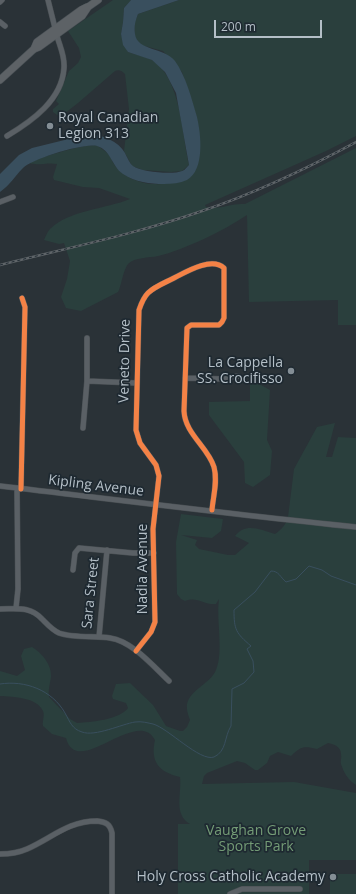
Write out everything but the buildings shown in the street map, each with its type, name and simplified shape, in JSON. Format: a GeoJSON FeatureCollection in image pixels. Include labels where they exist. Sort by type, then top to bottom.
{"type":"FeatureCollection","features":[{"type":"Feature","properties":{"kind":"main road"},"geometry":{"type":"LineString","coordinates":[[0,80],[81,10],[98,0]]}},
{"type":"Feature","properties":{"kind":"street"},"geometry":{"type":"LineString","coordinates":[[7,136],[44,108],[57,91],[63,78],[64,68],[62,47],[48,0]]}},
{"type":"Feature","properties":{"kind":"street"},"geometry":{"type":"LineString","coordinates":[[0,22],[5,26]]}},
{"type":"Feature","properties":{"kind":"street"},"geometry":{"type":"LineString","coordinates":[[0,202],[13,197]]}},
{"type":"Feature","properties":{"kind":"street","name":"Veneto Drive"},"geometry":{"type":"LineString","coordinates":[[156,505],[159,479],[158,472],[154,462],[142,446],[136,434],[138,314],[140,304],[156,287],[196,267],[204,265],[218,265],[222,266],[224,271],[224,320],[219,325],[191,325],[187,328],[184,411],[185,420],[210,458],[215,472],[216,477],[212,510]]}},
{"type":"Feature","properties":{"kind":"street"},"geometry":{"type":"LineString","coordinates":[[16,608],[18,589],[19,489],[25,307],[22,298]]}},
{"type":"Feature","properties":{"kind":"street"},"geometry":{"type":"LineString","coordinates":[[83,428],[87,381],[87,338]]}},
{"type":"Feature","properties":{"kind":"street"},"geometry":{"type":"LineString","coordinates":[[185,378],[224,379],[238,376]]}},
{"type":"Feature","properties":{"kind":"street"},"geometry":{"type":"LineString","coordinates":[[87,381],[136,383]]}},
{"type":"Feature","properties":{"kind":"street","name":"Kipling Avenue"},"geometry":{"type":"LineString","coordinates":[[0,486],[356,527]]}},
{"type":"Feature","properties":{"kind":"street","name":"Nadia Avenue"},"geometry":{"type":"LineString","coordinates":[[136,651],[148,636],[155,622],[154,524],[156,505]]}},
{"type":"Feature","properties":{"kind":"street"},"geometry":{"type":"LineString","coordinates":[[73,570],[75,553],[79,548],[133,553],[154,553]]}},
{"type":"Feature","properties":{"kind":"street","name":"Sara Street"},"geometry":{"type":"LineString","coordinates":[[99,637],[107,550]]}},
{"type":"Feature","properties":{"kind":"street"},"geometry":{"type":"LineString","coordinates":[[0,609],[16,608],[34,612],[58,633],[119,640],[136,651],[169,681]]}},
{"type":"Feature","properties":{"kind":"street"},"geometry":{"type":"LineString","coordinates":[[0,854],[15,853],[27,849],[65,828],[76,824],[88,821],[106,823],[110,827],[112,833],[112,894]]}},
{"type":"Feature","properties":{"kind":"street"},"geometry":{"type":"LineString","coordinates":[[230,894],[242,889],[300,889]]}},
{"type":"Feature","properties":{"kind":"green space"},"geometry":{"type":"Polygon","coordinates":[[[113,0],[131,0],[124,8],[121,34],[128,52],[152,60],[162,68],[175,93],[189,165],[182,171],[171,172],[143,170],[132,166],[124,151],[129,109],[125,74],[118,70],[60,117],[53,112],[53,109],[59,104],[56,101],[69,71],[78,63],[81,57],[79,48],[68,31],[113,0]]]}},
{"type":"Feature","properties":{"kind":"green space"},"geometry":{"type":"Polygon","coordinates":[[[179,0],[356,0],[356,136],[205,205],[206,207],[216,208],[235,204],[245,204],[356,148],[356,325],[338,325],[338,300],[249,302],[247,215],[216,233],[192,244],[158,256],[138,259],[131,262],[125,270],[118,292],[81,311],[66,308],[61,297],[67,279],[70,261],[64,243],[59,244],[44,240],[48,231],[58,223],[77,214],[130,199],[99,188],[83,187],[54,180],[53,177],[57,164],[29,163],[64,151],[93,145],[98,146],[108,153],[113,163],[121,172],[137,181],[149,184],[158,184],[188,179],[199,129],[182,72],[163,51],[141,45],[135,39],[134,24],[138,14],[179,0]]]}},
{"type":"Feature","properties":{"kind":"green space"},"geometry":{"type":"Polygon","coordinates":[[[250,379],[270,390],[267,440],[272,451],[270,475],[253,487],[245,483],[244,462],[209,415],[209,402],[250,401],[250,379]]]}},
{"type":"Feature","properties":{"kind":"green space","name":"Vaughan Grove Sports Park"},"geometry":{"type":"Polygon","coordinates":[[[335,423],[326,457],[332,457],[338,437],[356,438],[356,785],[349,779],[343,770],[340,749],[335,745],[328,743],[317,749],[309,747],[297,750],[291,756],[278,752],[270,756],[267,763],[258,770],[255,770],[245,763],[237,761],[207,773],[204,776],[202,784],[294,782],[356,793],[356,860],[309,860],[309,894],[178,894],[178,824],[190,824],[185,820],[180,809],[180,777],[167,772],[158,765],[154,754],[155,740],[146,732],[135,731],[94,748],[82,751],[72,749],[66,738],[52,734],[43,726],[43,711],[36,703],[30,700],[0,696],[0,671],[17,676],[25,670],[21,656],[24,649],[32,647],[43,656],[50,668],[51,677],[49,697],[70,719],[77,723],[104,720],[124,712],[128,708],[126,703],[113,699],[112,696],[116,684],[130,683],[153,705],[166,726],[183,731],[187,727],[190,720],[187,710],[187,703],[190,697],[209,680],[216,670],[220,645],[218,617],[219,599],[216,604],[197,600],[185,601],[177,594],[176,542],[181,514],[223,519],[221,531],[212,538],[181,535],[197,540],[195,545],[199,549],[235,555],[249,543],[235,536],[244,529],[254,528],[275,534],[283,527],[288,517],[294,469],[317,427],[335,423]]]}},
{"type":"Feature","properties":{"kind":"green space"},"geometry":{"type":"Polygon","coordinates":[[[330,874],[356,874],[356,894],[330,894],[330,874]]]}},
{"type":"Feature","properties":{"kind":"water"},"geometry":{"type":"Polygon","coordinates":[[[131,0],[179,0],[138,14],[135,24],[135,34],[141,43],[164,53],[175,61],[185,81],[191,96],[200,133],[199,160],[193,175],[187,180],[173,184],[153,184],[138,181],[119,171],[102,148],[91,145],[59,152],[28,164],[0,192],[0,174],[19,155],[32,148],[89,134],[110,139],[122,149],[132,165],[143,170],[172,173],[183,171],[189,165],[176,93],[165,72],[152,60],[128,52],[123,45],[121,34],[124,8],[131,0]]]}},
{"type":"Feature","properties":{"kind":"waterway"},"geometry":{"type":"LineString","coordinates":[[0,684],[19,684],[37,688],[53,698],[60,705],[70,722],[79,731],[94,733],[135,722],[153,724],[201,755],[214,757],[221,751],[231,726],[232,689],[244,683],[254,672],[253,661],[247,649],[251,646],[242,638],[235,627],[234,610],[255,592],[271,571],[278,573],[286,582],[296,579],[309,566],[356,585]]}},
{"type":"Feature","properties":{"kind":"railway"},"geometry":{"type":"LineString","coordinates":[[0,265],[127,234],[202,211],[280,180],[356,142]]}},
{"type":"Feature","properties":{"kind":"cycle path"},"geometry":{"type":"LineString","coordinates":[[136,651],[151,632],[155,622],[153,529],[159,476],[156,465],[140,443],[136,430],[139,310],[141,303],[148,293],[159,285],[190,270],[212,264],[219,265],[224,268],[224,318],[219,325],[191,325],[187,328],[184,411],[188,427],[207,453],[214,467],[215,483],[212,510]]}},
{"type":"Feature","properties":{"kind":"cycle path"},"geometry":{"type":"LineString","coordinates":[[21,489],[25,307],[22,298]]}},
{"type":"Feature","properties":{"kind":"place","name":"Royal Canadian Legion 313"},"geometry":{"type":"Point","coordinates":[50,126]}},
{"type":"Feature","properties":{"kind":"place","name":"La Cappella SS. Crocifisso"},"geometry":{"type":"Point","coordinates":[291,371]}},
{"type":"Feature","properties":{"kind":"place","name":"Holy Cross Catholic Academy"},"geometry":{"type":"Point","coordinates":[333,877]}}]}
